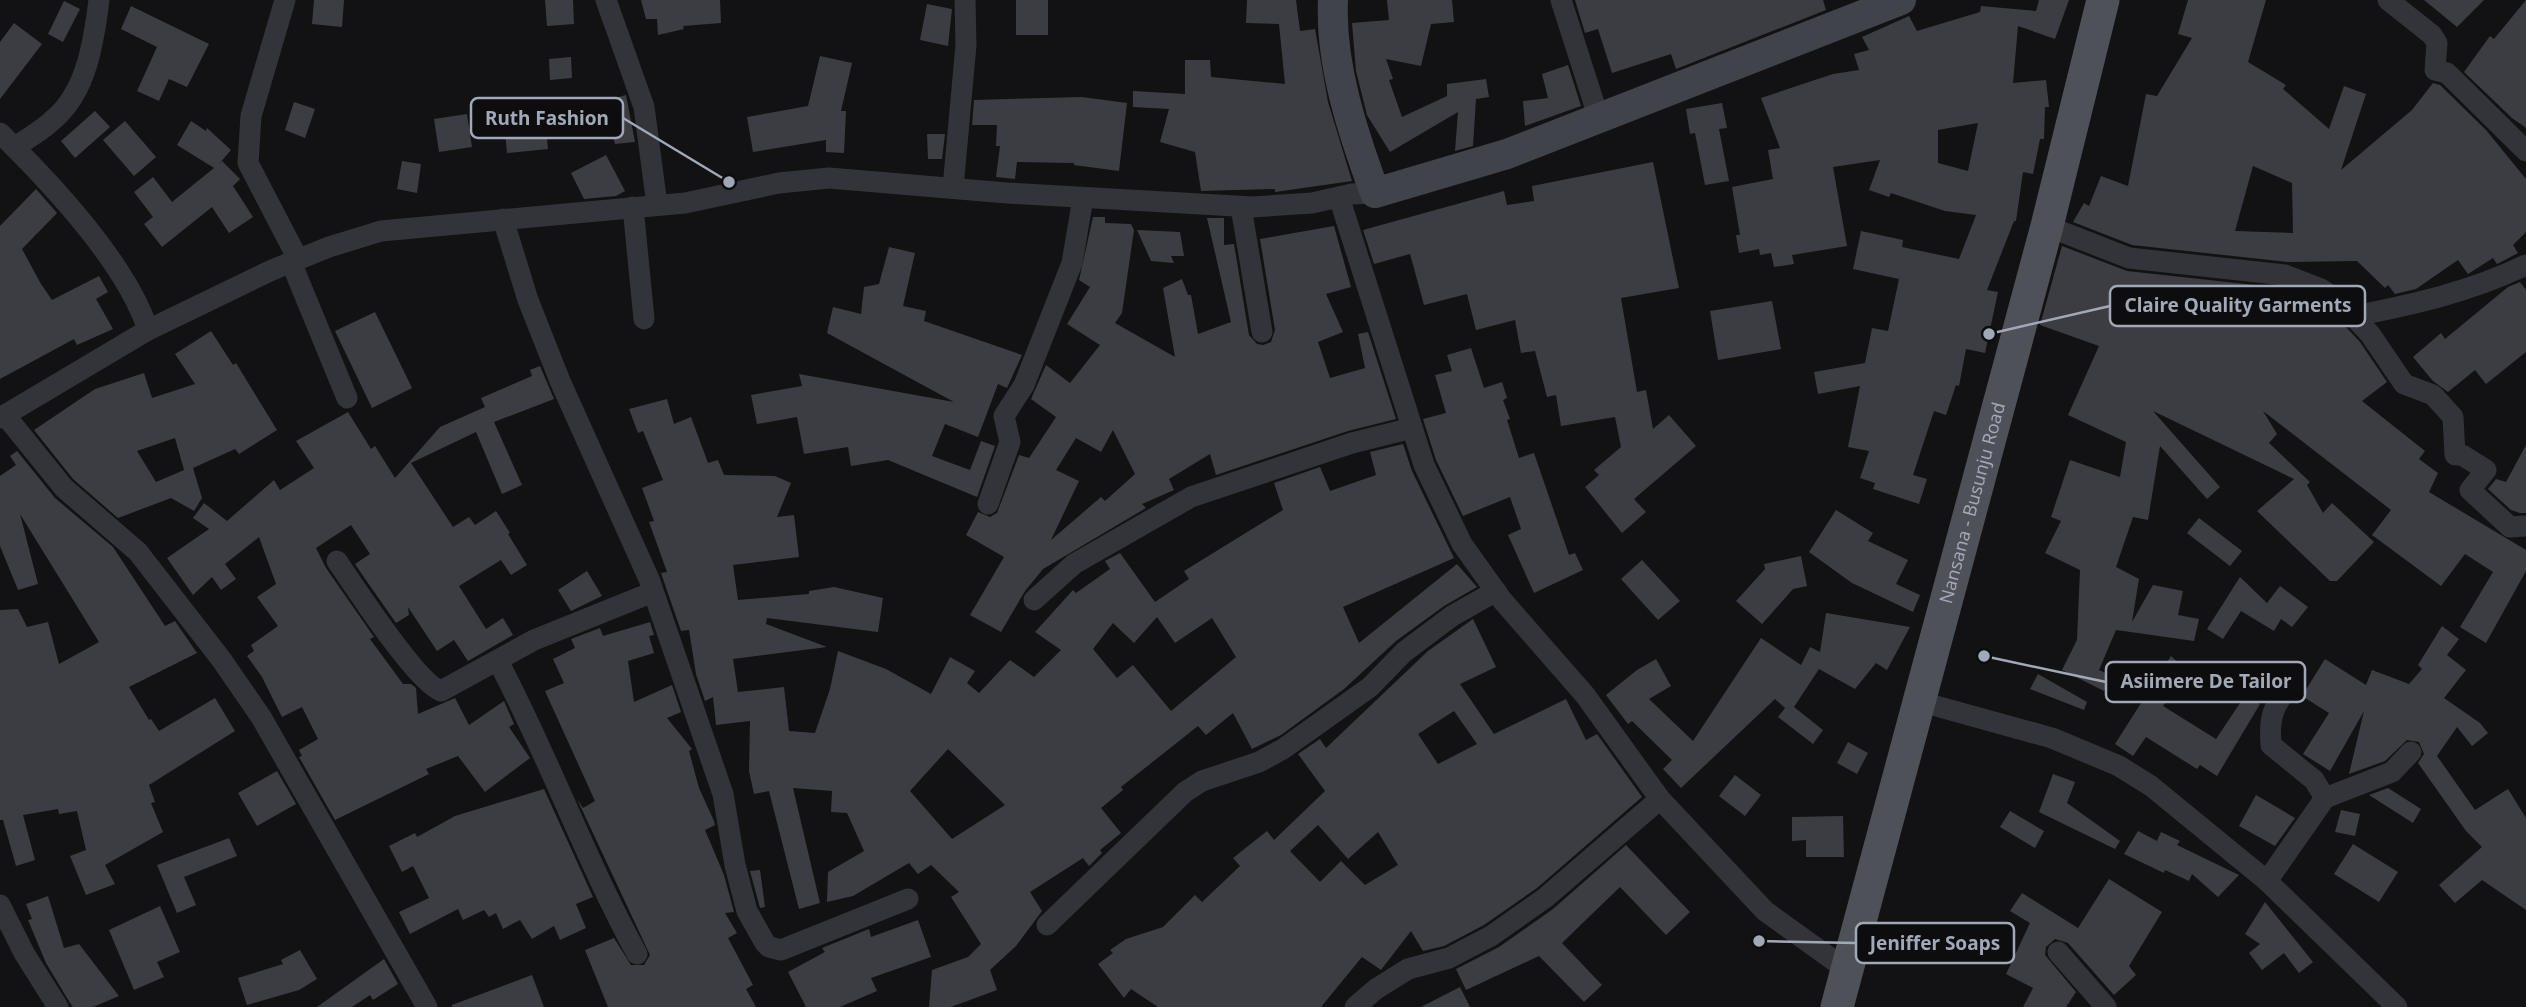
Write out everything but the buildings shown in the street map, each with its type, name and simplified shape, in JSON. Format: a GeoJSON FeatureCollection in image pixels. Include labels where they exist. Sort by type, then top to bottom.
{"type":"FeatureCollection","features":[{"type":"Feature","properties":{"kind":"main road","name":"Nansana - Busunju Road"},"geometry":{"type":"LineString","coordinates":[[1837,1007],[2047,226],[2103,0]]}},
{"type":"Feature","properties":{"kind":"street"},"geometry":{"type":"LineString","coordinates":[[99,0],[90,51],[77,88],[54,119],[7,140],[107,255],[133,293],[148,330]]}},
{"type":"Feature","properties":{"kind":"street"},"geometry":{"type":"LineString","coordinates":[[285,0],[251,116],[248,163],[295,260],[347,398]]}},
{"type":"Feature","properties":{"kind":"street"},"geometry":{"type":"LineString","coordinates":[[606,0],[644,107],[650,134],[657,205]]}},
{"type":"Feature","properties":{"kind":"street"},"geometry":{"type":"LineString","coordinates":[[953,188],[966,45],[965,0]]}},
{"type":"Feature","properties":{"kind":"street"},"geometry":{"type":"LineString","coordinates":[[1333,0],[1332,23],[1340,73],[1360,151],[1375,193]]}},
{"type":"Feature","properties":{"kind":"street"},"geometry":{"type":"LineString","coordinates":[[1561,0],[1599,119]]}},
{"type":"Feature","properties":{"kind":"street"},"geometry":{"type":"LineString","coordinates":[[427,1007],[261,717],[221,659],[138,552],[64,488],[2,417],[148,330],[295,260],[381,231],[633,208],[731,194],[779,183],[829,178],[1083,198],[1241,207],[1282,206],[1375,193],[1507,154],[1900,0]]}},
{"type":"Feature","properties":{"kind":"street"},"geometry":{"type":"LineString","coordinates":[[2388,0],[2432,35],[2437,43],[2435,69],[2447,73],[2526,151]]}},
{"type":"Feature","properties":{"kind":"street"},"geometry":{"type":"LineString","coordinates":[[1339,197],[1412,428],[1442,508],[1462,544],[1496,591],[1585,695],[1660,799],[1765,911],[1847,970]]}},
{"type":"Feature","properties":{"kind":"street"},"geometry":{"type":"LineString","coordinates":[[988,504],[1010,442],[1004,416],[1024,385],[1072,262],[1083,198]]}},
{"type":"Feature","properties":{"kind":"street"},"geometry":{"type":"LineString","coordinates":[[1241,207],[1262,332]]}},
{"type":"Feature","properties":{"kind":"street"},"geometry":{"type":"LineString","coordinates":[[633,208],[644,319]]}},
{"type":"Feature","properties":{"kind":"street"},"geometry":{"type":"LineString","coordinates":[[503,219],[528,300],[560,381],[653,592],[723,794],[734,865],[747,911],[769,947],[780,950],[908,899]]}},
{"type":"Feature","properties":{"kind":"street"},"geometry":{"type":"LineString","coordinates":[[2047,226],[2129,258],[2285,275],[2321,289],[2355,316],[2388,358],[2404,384],[2433,396],[2453,417],[2455,455],[2462,454],[2486,470],[2470,489],[2510,527],[2526,526]]}},
{"type":"Feature","properties":{"kind":"street"},"geometry":{"type":"LineString","coordinates":[[2355,316],[2438,300],[2487,285],[2526,265]]}},
{"type":"Feature","properties":{"kind":"street"},"geometry":{"type":"LineString","coordinates":[[1034,600],[1074,564],[1191,497],[1352,443],[1412,428]]}},
{"type":"Feature","properties":{"kind":"street"},"geometry":{"type":"LineString","coordinates":[[337,561],[370,610],[433,687],[446,689],[534,640],[653,592]]}},
{"type":"Feature","properties":{"kind":"street"},"geometry":{"type":"LineString","coordinates":[[1047,925],[1185,792],[1202,781],[1259,762],[1283,749],[1370,687],[1404,652],[1452,616],[1496,591]]}},
{"type":"Feature","properties":{"kind":"street"},"geometry":{"type":"LineString","coordinates":[[498,661],[557,780],[585,851],[637,954]]}},
{"type":"Feature","properties":{"kind":"street"},"geometry":{"type":"LineString","coordinates":[[2290,687],[2276,702],[2269,724],[2271,745],[2314,780],[2325,798]]}},
{"type":"Feature","properties":{"kind":"street"},"geometry":{"type":"LineString","coordinates":[[1918,701],[2052,738],[2119,766],[2160,792],[2267,881],[2397,1007]]}},
{"type":"Feature","properties":{"kind":"street"},"geometry":{"type":"LineString","coordinates":[[2267,881],[2325,798],[2388,775],[2411,752]]}},
{"type":"Feature","properties":{"kind":"street"},"geometry":{"type":"LineString","coordinates":[[1355,1007],[1376,989],[1408,969],[1449,958],[1491,936],[1545,898],[1660,799]]}},
{"type":"Feature","properties":{"kind":"street"},"geometry":{"type":"LineString","coordinates":[[0,905],[18,942],[58,1007]]}},
{"type":"Feature","properties":{"kind":"street"},"geometry":{"type":"LineString","coordinates":[[2057,951],[2106,1007]]}},
{"type":"Feature","properties":{"kind":"place","name":"Ruth Fashion"},"geometry":{"type":"Point","coordinates":[729,182]}},
{"type":"Feature","properties":{"kind":"place","name":"Claire Quality Garments"},"geometry":{"type":"Point","coordinates":[1989,334]}},
{"type":"Feature","properties":{"kind":"place","name":"Asiimere De Tailor"},"geometry":{"type":"Point","coordinates":[1984,656]}},
{"type":"Feature","properties":{"kind":"place","name":"Jeniffer Soaps"},"geometry":{"type":"Point","coordinates":[1759,941]}}]}
